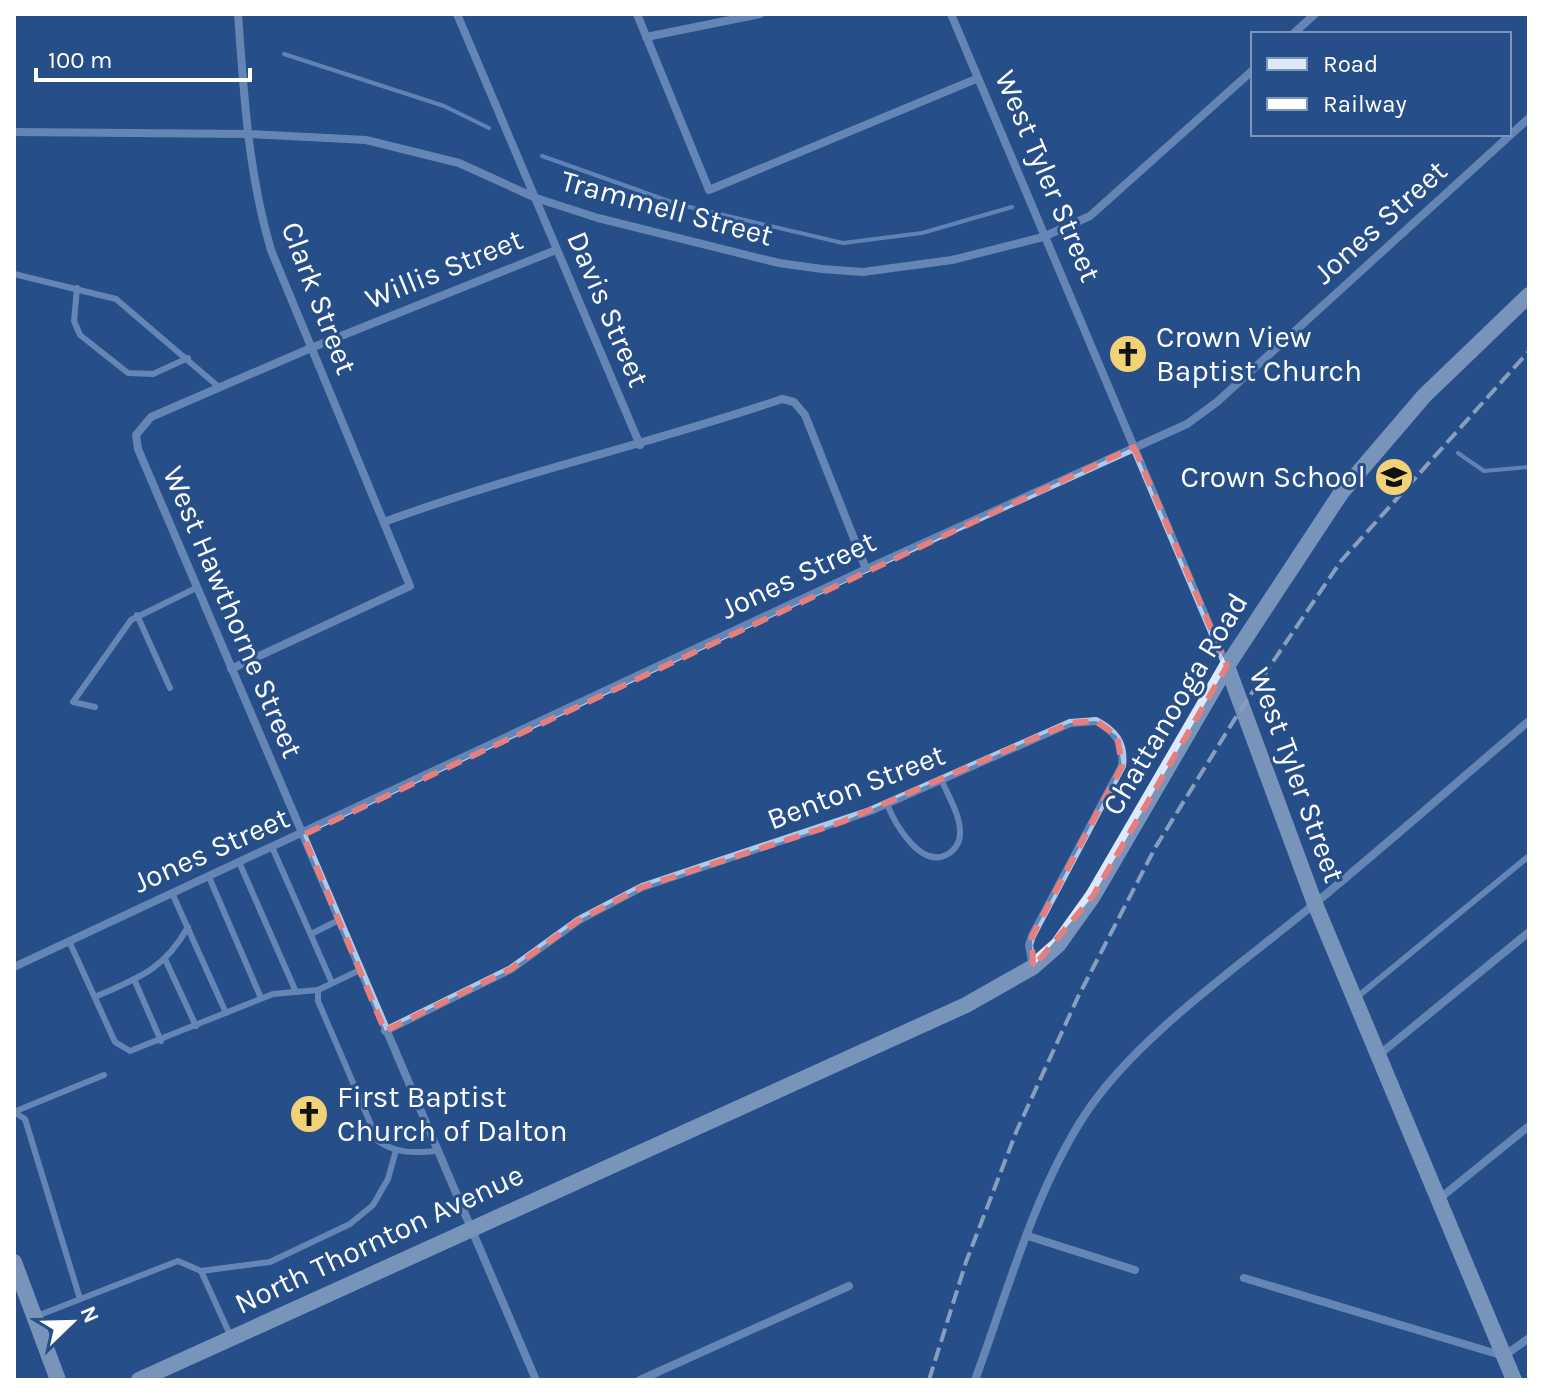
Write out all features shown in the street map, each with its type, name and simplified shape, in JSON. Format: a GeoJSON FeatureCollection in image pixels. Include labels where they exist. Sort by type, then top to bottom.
{"type":"FeatureCollection","features":[{"type":"Feature","properties":{"kind":"main road","name":"Chattanooga Road"},"geometry":{"type":"LineString","coordinates":[[818,1072],[966,1005],[1033,967],[1058,945],[1093,896],[1227,666],[1341,493],[1424,396],[1529,295]]}},
{"type":"Feature","properties":{"kind":"main road","name":"West Tyler Street"},"geometry":{"type":"LineString","coordinates":[[1227,666],[1315,904],[1514,1380]]}},
{"type":"Feature","properties":{"kind":"main road","name":"North Thornton Avenue"},"geometry":{"type":"LineString","coordinates":[[139,1380],[818,1072]]}},
{"type":"Feature","properties":{"kind":"main road"},"geometry":{"type":"LineString","coordinates":[[14,1262],[58,1380]]}},
{"type":"Feature","properties":{"kind":"street","name":"Clark Street"},"geometry":{"type":"LineString","coordinates":[[231,669],[410,586],[311,348],[262,220],[247,134],[238,14]]}},
{"type":"Feature","properties":{"kind":"street","name":"Davis Street"},"geometry":{"type":"LineString","coordinates":[[457,14],[640,445]]}},
{"type":"Feature","properties":{"kind":"street"},"geometry":{"type":"LineString","coordinates":[[637,14],[709,190],[976,79]]}},
{"type":"Feature","properties":{"kind":"street"},"geometry":{"type":"LineString","coordinates":[[646,37],[760,14]]}},
{"type":"Feature","properties":{"kind":"street","name":"West Tyler Street"},"geometry":{"type":"LineString","coordinates":[[951,14],[1227,666]]}},
{"type":"Feature","properties":{"kind":"street"},"geometry":{"type":"LineString","coordinates":[[1295,32],[1315,14]]}},
{"type":"Feature","properties":{"kind":"street","name":"Trammell Street"},"geometry":{"type":"LineString","coordinates":[[14,132],[247,134],[366,140],[459,163],[536,198],[652,233],[779,263],[863,272],[913,268],[1043,237],[1090,216],[1251,72]]}},
{"type":"Feature","properties":{"kind":"street","name":"Jones Street"},"geometry":{"type":"LineString","coordinates":[[1511,134],[1529,118]]}},
{"type":"Feature","properties":{"kind":"street","name":"Jones Street"},"geometry":{"type":"LineString","coordinates":[[14,967],[303,835],[866,569],[1187,424],[1217,402],[1509,136]]}},
{"type":"Feature","properties":{"kind":"street","name":"Willis Street"},"geometry":{"type":"LineString","coordinates":[[136,435],[151,417],[311,348],[556,250]]}},
{"type":"Feature","properties":{"kind":"street"},"geometry":{"type":"LineString","coordinates":[[384,522],[475,489],[640,445],[782,399],[794,402],[805,415],[866,569]]}},
{"type":"Feature","properties":{"kind":"street","name":"West Hawthorne Street"},"geometry":{"type":"LineString","coordinates":[[136,435],[138,449],[196,588],[536,1380]]}},
{"type":"Feature","properties":{"kind":"street","name":"Benton Street"},"geometry":{"type":"LineString","coordinates":[[385,1031],[511,969],[579,920],[642,887],[887,804],[1070,723],[1096,721],[1110,729],[1122,746],[1122,766],[1032,936],[1029,945],[1033,967]]}},
{"type":"Feature","properties":{"kind":"street"},"geometry":{"type":"LineString","coordinates":[[975,1380],[1028,1236],[1069,1140],[1111,1084],[1204,993],[1315,904],[1529,721]]}},
{"type":"Feature","properties":{"kind":"street"},"geometry":{"type":"LineString","coordinates":[[1380,1054],[1529,932]]}},
{"type":"Feature","properties":{"kind":"street"},"geometry":{"type":"LineString","coordinates":[[1439,1199],[1529,1126]]}},
{"type":"Feature","properties":{"kind":"street"},"geometry":{"type":"LineString","coordinates":[[1028,1236],[1135,1270]]}},
{"type":"Feature","properties":{"kind":"street"},"geometry":{"type":"LineString","coordinates":[[1244,1278],[1504,1356],[1529,1338]]}},
{"type":"Feature","properties":{"kind":"street"},"geometry":{"type":"LineString","coordinates":[[640,1380],[849,1286]]}},
{"type":"Feature","properties":{"kind":"lane"},"geometry":{"type":"LineString","coordinates":[[14,274],[116,299],[220,388]]}},
{"type":"Feature","properties":{"kind":"lane"},"geometry":{"type":"LineString","coordinates":[[77,288],[74,321],[80,335],[128,373],[153,374],[188,358]]}},
{"type":"Feature","properties":{"kind":"lane"},"geometry":{"type":"LineString","coordinates":[[95,707],[73,702],[137,615],[196,588]]}},
{"type":"Feature","properties":{"kind":"lane"},"geometry":{"type":"LineString","coordinates":[[137,615],[170,688]]}},
{"type":"Feature","properties":{"kind":"lane"},"geometry":{"type":"LineString","coordinates":[[887,804],[911,842],[924,854],[938,858],[948,854],[958,844],[961,832],[942,781]]}},
{"type":"Feature","properties":{"kind":"lane"},"geometry":{"type":"LineString","coordinates":[[272,847],[332,983]]}},
{"type":"Feature","properties":{"kind":"lane"},"geometry":{"type":"LineString","coordinates":[[1356,998],[1529,856]]}},
{"type":"Feature","properties":{"kind":"lane"},"geometry":{"type":"LineString","coordinates":[[239,862],[296,992]]}},
{"type":"Feature","properties":{"kind":"lane"},"geometry":{"type":"LineString","coordinates":[[209,877],[261,998]]}},
{"type":"Feature","properties":{"kind":"lane"},"geometry":{"type":"LineString","coordinates":[[172,893],[226,1013]]}},
{"type":"Feature","properties":{"kind":"lane"},"geometry":{"type":"LineString","coordinates":[[311,934],[339,920]]}},
{"type":"Feature","properties":{"kind":"lane"},"geometry":{"type":"LineString","coordinates":[[95,997],[152,971],[175,950],[188,927]]}},
{"type":"Feature","properties":{"kind":"lane"},"geometry":{"type":"LineString","coordinates":[[69,941],[115,1042],[130,1051],[261,998],[318,990],[360,970]]}},
{"type":"Feature","properties":{"kind":"lane"},"geometry":{"type":"LineString","coordinates":[[165,959],[196,1026]]}},
{"type":"Feature","properties":{"kind":"lane"},"geometry":{"type":"LineString","coordinates":[[134,979],[161,1041]]}},
{"type":"Feature","properties":{"kind":"lane"},"geometry":{"type":"LineString","coordinates":[[318,990],[318,1001],[378,1141],[396,1150],[436,1151]]}},
{"type":"Feature","properties":{"kind":"lane"},"geometry":{"type":"LineString","coordinates":[[80,1299],[25,1119],[15,1111],[104,1075]]}},
{"type":"Feature","properties":{"kind":"lane"},"geometry":{"type":"LineString","coordinates":[[34,1317],[178,1261],[201,1271],[270,1262],[350,1224],[373,1205],[388,1179],[396,1150]]}},
{"type":"Feature","properties":{"kind":"lane"},"geometry":{"type":"LineString","coordinates":[[201,1271],[231,1337]]}},
{"type":"Feature","properties":{"kind":"highlighted area"},"geometry":{"type":"Polygon","coordinates":[[[1134,447],[1227,666],[1093,896],[1033,967],[1032,936],[1122,766],[1117,736],[1096,721],[1070,723],[842,822],[642,887],[579,920],[511,969],[385,1031],[303,835],[1134,447]]]}},
{"type":"Feature","properties":{"kind":"waterway"},"geometry":{"type":"LineString","coordinates":[[284,54],[444,106],[489,128]]}},
{"type":"Feature","properties":{"kind":"waterway"},"geometry":{"type":"LineString","coordinates":[[542,156],[677,204],[843,243],[922,233],[1012,207]]}},
{"type":"Feature","properties":{"kind":"waterway"},"geometry":{"type":"LineString","coordinates":[[1458,453],[1484,471],[1529,467]]}},
{"type":"Feature","properties":{"kind":"railway"},"geometry":{"type":"LineString","coordinates":[[929,1380],[966,1262],[1017,1130],[1078,997],[1155,848],[1241,709],[1341,561],[1529,351]]}},
{"type":"Feature","properties":{"kind":"place","name":"Crown View Baptist Church"},"geometry":{"type":"Point","coordinates":[1128,354]}},
{"type":"Feature","properties":{"kind":"place","name":"Crown School"},"geometry":{"type":"Point","coordinates":[1394,477]}},
{"type":"Feature","properties":{"kind":"place","name":"First Baptist Church of Dalton"},"geometry":{"type":"Point","coordinates":[309,1114]}}]}
